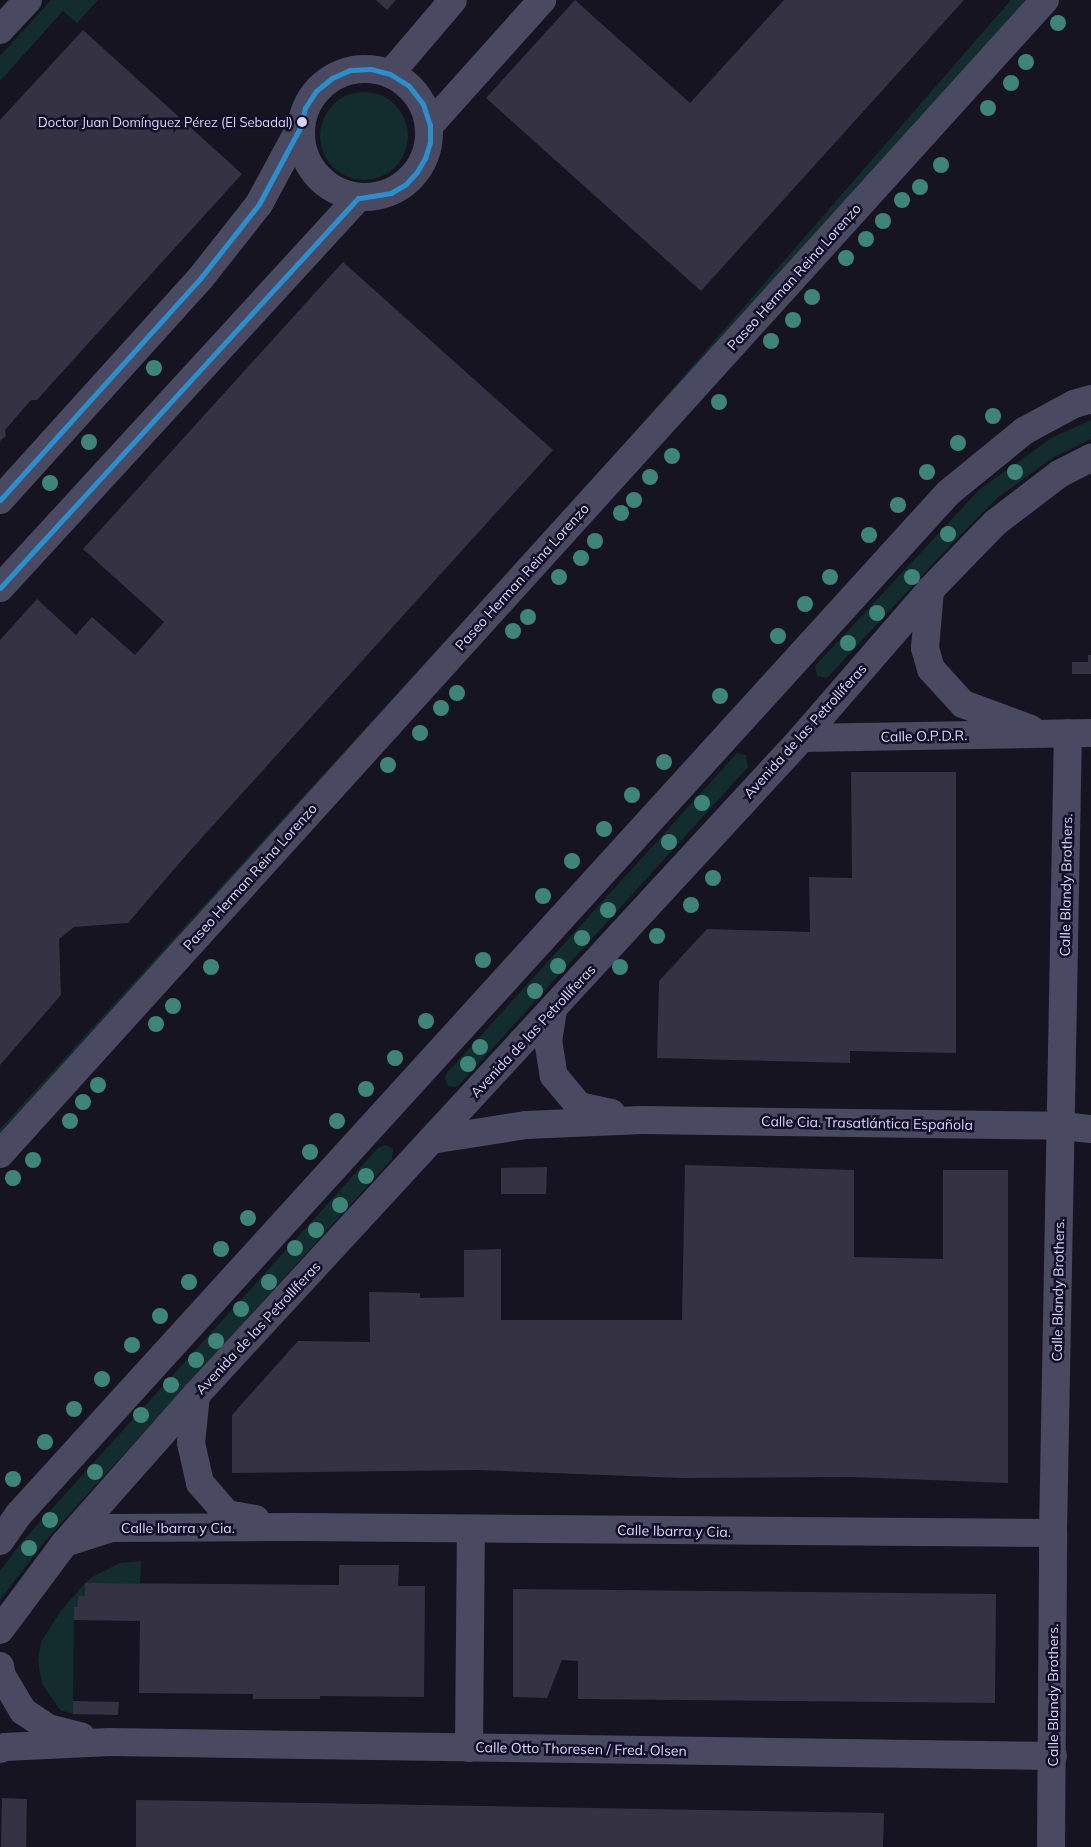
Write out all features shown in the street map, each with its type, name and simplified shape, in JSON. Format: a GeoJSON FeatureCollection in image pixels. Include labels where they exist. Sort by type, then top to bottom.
{"type":"FeatureCollection","features":[{"type":"Feature","properties":{"kind":"street"},"geometry":{"type":"LineString","coordinates":[[0,30],[28,0]]}},
{"type":"Feature","properties":{"kind":"street"},"geometry":{"type":"LineString","coordinates":[[390,74],[453,0]]}},
{"type":"Feature","properties":{"kind":"street"},"geometry":{"type":"LineString","coordinates":[[430,125],[542,0]]}},
{"type":"Feature","properties":{"kind":"street","name":"Paseo Herman Reina Lorenzo"},"geometry":{"type":"LineString","coordinates":[[0,1154],[1045,0]]}},
{"type":"Feature","properties":{"kind":"street"},"geometry":{"type":"LineString","coordinates":[[0,500],[199,280],[259,204],[300,128],[305,108],[316,91],[332,78],[350,70],[371,69],[390,74],[409,86],[423,104],[430,125],[430,142],[425,158],[417,172],[406,184],[391,193],[375,198],[358,198],[339,193],[322,182],[314,172],[302,148],[300,128]]}},
{"type":"Feature","properties":{"kind":"street"},"geometry":{"type":"LineString","coordinates":[[0,588],[358,198]]}},
{"type":"Feature","properties":{"kind":"street"},"geometry":{"type":"LineString","coordinates":[[0,1534],[948,493],[1024,431],[1085,396]]}},
{"type":"Feature","properties":{"kind":"street","name":"Avenida de las Petrollíferas"},"geometry":{"type":"LineString","coordinates":[[0,1630],[64,1544],[196,1395],[802,738],[930,590],[996,523],[1059,474],[1091,458]]}},
{"type":"Feature","properties":{"kind":"street","name":"Calle O.P.D.R."},"geometry":{"type":"LineString","coordinates":[[930,590],[925,648],[930,669],[963,704],[1068,734]]}},
{"type":"Feature","properties":{"kind":"street","name":"Calle O.P.D.R."},"geometry":{"type":"LineString","coordinates":[[802,738],[1068,734]]}},
{"type":"Feature","properties":{"kind":"street","name":"Calle Blandy Brothers."},"geometry":{"type":"LineString","coordinates":[[1052,1847],[1053,1533],[1068,734]]}},
{"type":"Feature","properties":{"kind":"street","name":"Calle Cia. Trasatlántica Española"},"geometry":{"type":"LineString","coordinates":[[553,1010],[548,1040],[554,1076],[579,1106],[642,1120]]}},
{"type":"Feature","properties":{"kind":"street","name":"Calle Cia. Trasatlántica Española"},"geometry":{"type":"LineString","coordinates":[[431,1140],[526,1125],[642,1120],[1062,1126],[1091,1129]]}},
{"type":"Feature","properties":{"kind":"street","name":"Calle Ibarra y Cia."},"geometry":{"type":"LineString","coordinates":[[196,1395],[191,1443],[200,1483],[227,1514],[294,1527]]}},
{"type":"Feature","properties":{"kind":"street"},"geometry":{"type":"LineString","coordinates":[[0,1541],[19,1514]]}},
{"type":"Feature","properties":{"kind":"street","name":"Calle Ibarra y Cia."},"geometry":{"type":"LineString","coordinates":[[64,1544],[111,1528],[294,1527],[1053,1533]]}},
{"type":"Feature","properties":{"kind":"street"},"geometry":{"type":"LineString","coordinates":[[469,1748],[471,1529]]}},
{"type":"Feature","properties":{"kind":"street","name":"Calle Otto Thoresen / Fred. Olsen"},"geometry":{"type":"LineString","coordinates":[[0,1666],[2,1676],[23,1711],[36,1720],[48,1728],[110,1742]]}},
{"type":"Feature","properties":{"kind":"street","name":"Calle Otto Thoresen / Fred. Olsen"},"geometry":{"type":"LineString","coordinates":[[0,1749],[5,1747],[110,1742],[1053,1756]]}},
{"type":"Feature","properties":{"kind":"green space"},"geometry":{"type":"Polygon","coordinates":[[[51,0],[98,0],[77,23],[63,11],[0,81],[0,56],[51,0]]]}},
{"type":"Feature","properties":{"kind":"green space"},"geometry":{"type":"Polygon","coordinates":[[[1011,0],[1030,0],[0,1137],[0,1129],[627,441],[1011,0]]]}},
{"type":"Feature","properties":{"kind":"green space"},"geometry":{"type":"Polygon","coordinates":[[[364,92],[381,95],[395,105],[405,119],[408,136],[405,153],[395,167],[381,177],[364,180],[347,177],[333,167],[323,153],[320,136],[323,119],[333,105],[347,95],[364,92]]]}},
{"type":"Feature","properties":{"kind":"green space"},"geometry":{"type":"Polygon","coordinates":[[[1091,420],[1091,439],[1054,457],[997,498],[827,678],[817,676],[815,666],[980,489],[1053,437],[1091,420]]]}},
{"type":"Feature","properties":{"kind":"green space"},"geometry":{"type":"Polygon","coordinates":[[[737,753],[746,755],[748,767],[459,1085],[455,1087],[448,1086],[445,1079],[446,1074],[737,753]]]}},
{"type":"Feature","properties":{"kind":"green space"},"geometry":{"type":"Polygon","coordinates":[[[386,1145],[393,1149],[392,1159],[46,1540],[0,1600],[0,1571],[21,1543],[378,1148],[386,1145]]]}},
{"type":"Feature","properties":{"kind":"green space"},"geometry":{"type":"Polygon","coordinates":[[[141,1561],[140,1583],[85,1583],[92,1577],[120,1563],[141,1561]]]}},
{"type":"Feature","properties":{"kind":"green space"},"geometry":{"type":"Polygon","coordinates":[[[85,1583],[85,1596],[78,1596],[77,1607],[74,1608],[73,1714],[60,1710],[43,1685],[38,1660],[41,1642],[60,1612],[85,1583]]]}},
{"type":"Feature","properties":{"kind":"building"},"geometry":{"type":"Polygon","coordinates":[[[376,0],[396,0],[387,10],[376,0]]]}},
{"type":"Feature","properties":{"kind":"building"},"geometry":{"type":"Polygon","coordinates":[[[575,0],[690,103],[784,0],[964,0],[701,291],[486,98],[575,0]]]}},
{"type":"Feature","properties":{"kind":"building"},"geometry":{"type":"Polygon","coordinates":[[[83,30],[242,174],[37,400],[31,400],[5,430],[6,436],[0,441],[0,120],[83,30]]]}},
{"type":"Feature","properties":{"kind":"building"},"geometry":{"type":"Polygon","coordinates":[[[343,262],[553,450],[188,853],[128,923],[74,927],[59,939],[61,995],[0,1065],[0,640],[37,599],[76,635],[92,617],[135,655],[164,622],[83,549],[343,262]]]}},
{"type":"Feature","properties":{"kind":"building"},"geometry":{"type":"Polygon","coordinates":[[[1088,655],[1091,655],[1091,674],[1072,674],[1072,662],[1088,662],[1088,655]]]}},
{"type":"Feature","properties":{"kind":"building"},"geometry":{"type":"Polygon","coordinates":[[[851,772],[956,772],[956,1053],[850,1051],[850,1063],[657,1058],[659,981],[707,929],[810,932],[809,877],[852,878],[851,772]]]}},
{"type":"Feature","properties":{"kind":"building"},"geometry":{"type":"Polygon","coordinates":[[[685,1165],[854,1170],[854,1257],[943,1259],[943,1170],[1008,1170],[1008,1483],[852,1477],[680,1478],[479,1470],[232,1473],[232,1415],[298,1341],[370,1342],[369,1292],[420,1293],[420,1298],[464,1297],[464,1250],[501,1249],[501,1320],[682,1320],[685,1165]]]}},
{"type":"Feature","properties":{"kind":"building"},"geometry":{"type":"Polygon","coordinates":[[[547,1167],[546,1194],[501,1194],[501,1168],[547,1167]]]}},
{"type":"Feature","properties":{"kind":"building"},"geometry":{"type":"Polygon","coordinates":[[[339,1565],[399,1565],[398,1586],[425,1586],[424,1697],[320,1696],[320,1699],[253,1699],[253,1694],[139,1693],[140,1621],[74,1620],[74,1607],[77,1607],[78,1596],[85,1596],[85,1583],[339,1585],[339,1565]]]}},
{"type":"Feature","properties":{"kind":"building"},"geometry":{"type":"Polygon","coordinates":[[[513,1589],[996,1594],[995,1703],[578,1699],[578,1661],[562,1660],[547,1698],[513,1697],[513,1589]]]}},
{"type":"Feature","properties":{"kind":"building"},"geometry":{"type":"Polygon","coordinates":[[[73,1701],[119,1702],[118,1715],[73,1714],[73,1701]]]}},
{"type":"Feature","properties":{"kind":"building"},"geometry":{"type":"Polygon","coordinates":[[[2,1798],[27,1799],[26,1847],[1,1847],[2,1798]]]}},
{"type":"Feature","properties":{"kind":"building"},"geometry":{"type":"Polygon","coordinates":[[[136,1800],[884,1813],[883,1847],[136,1847],[136,1800]]]}},
{"type":"Feature","properties":{"kind":"transit line"},"geometry":{"type":"LineString","coordinates":[[0,500],[199,280],[259,204],[300,128],[305,108],[316,91],[332,78],[350,70],[371,69],[390,74],[409,86],[423,104],[430,125],[430,142],[425,158],[417,172],[406,184],[391,193],[358,198],[0,588]]}},
{"type":"Feature","properties":{"kind":"place","name":"Doctor Juan Domínguez Pérez (El Sebadal)"},"geometry":{"type":"Point","coordinates":[302,122]}}]}
